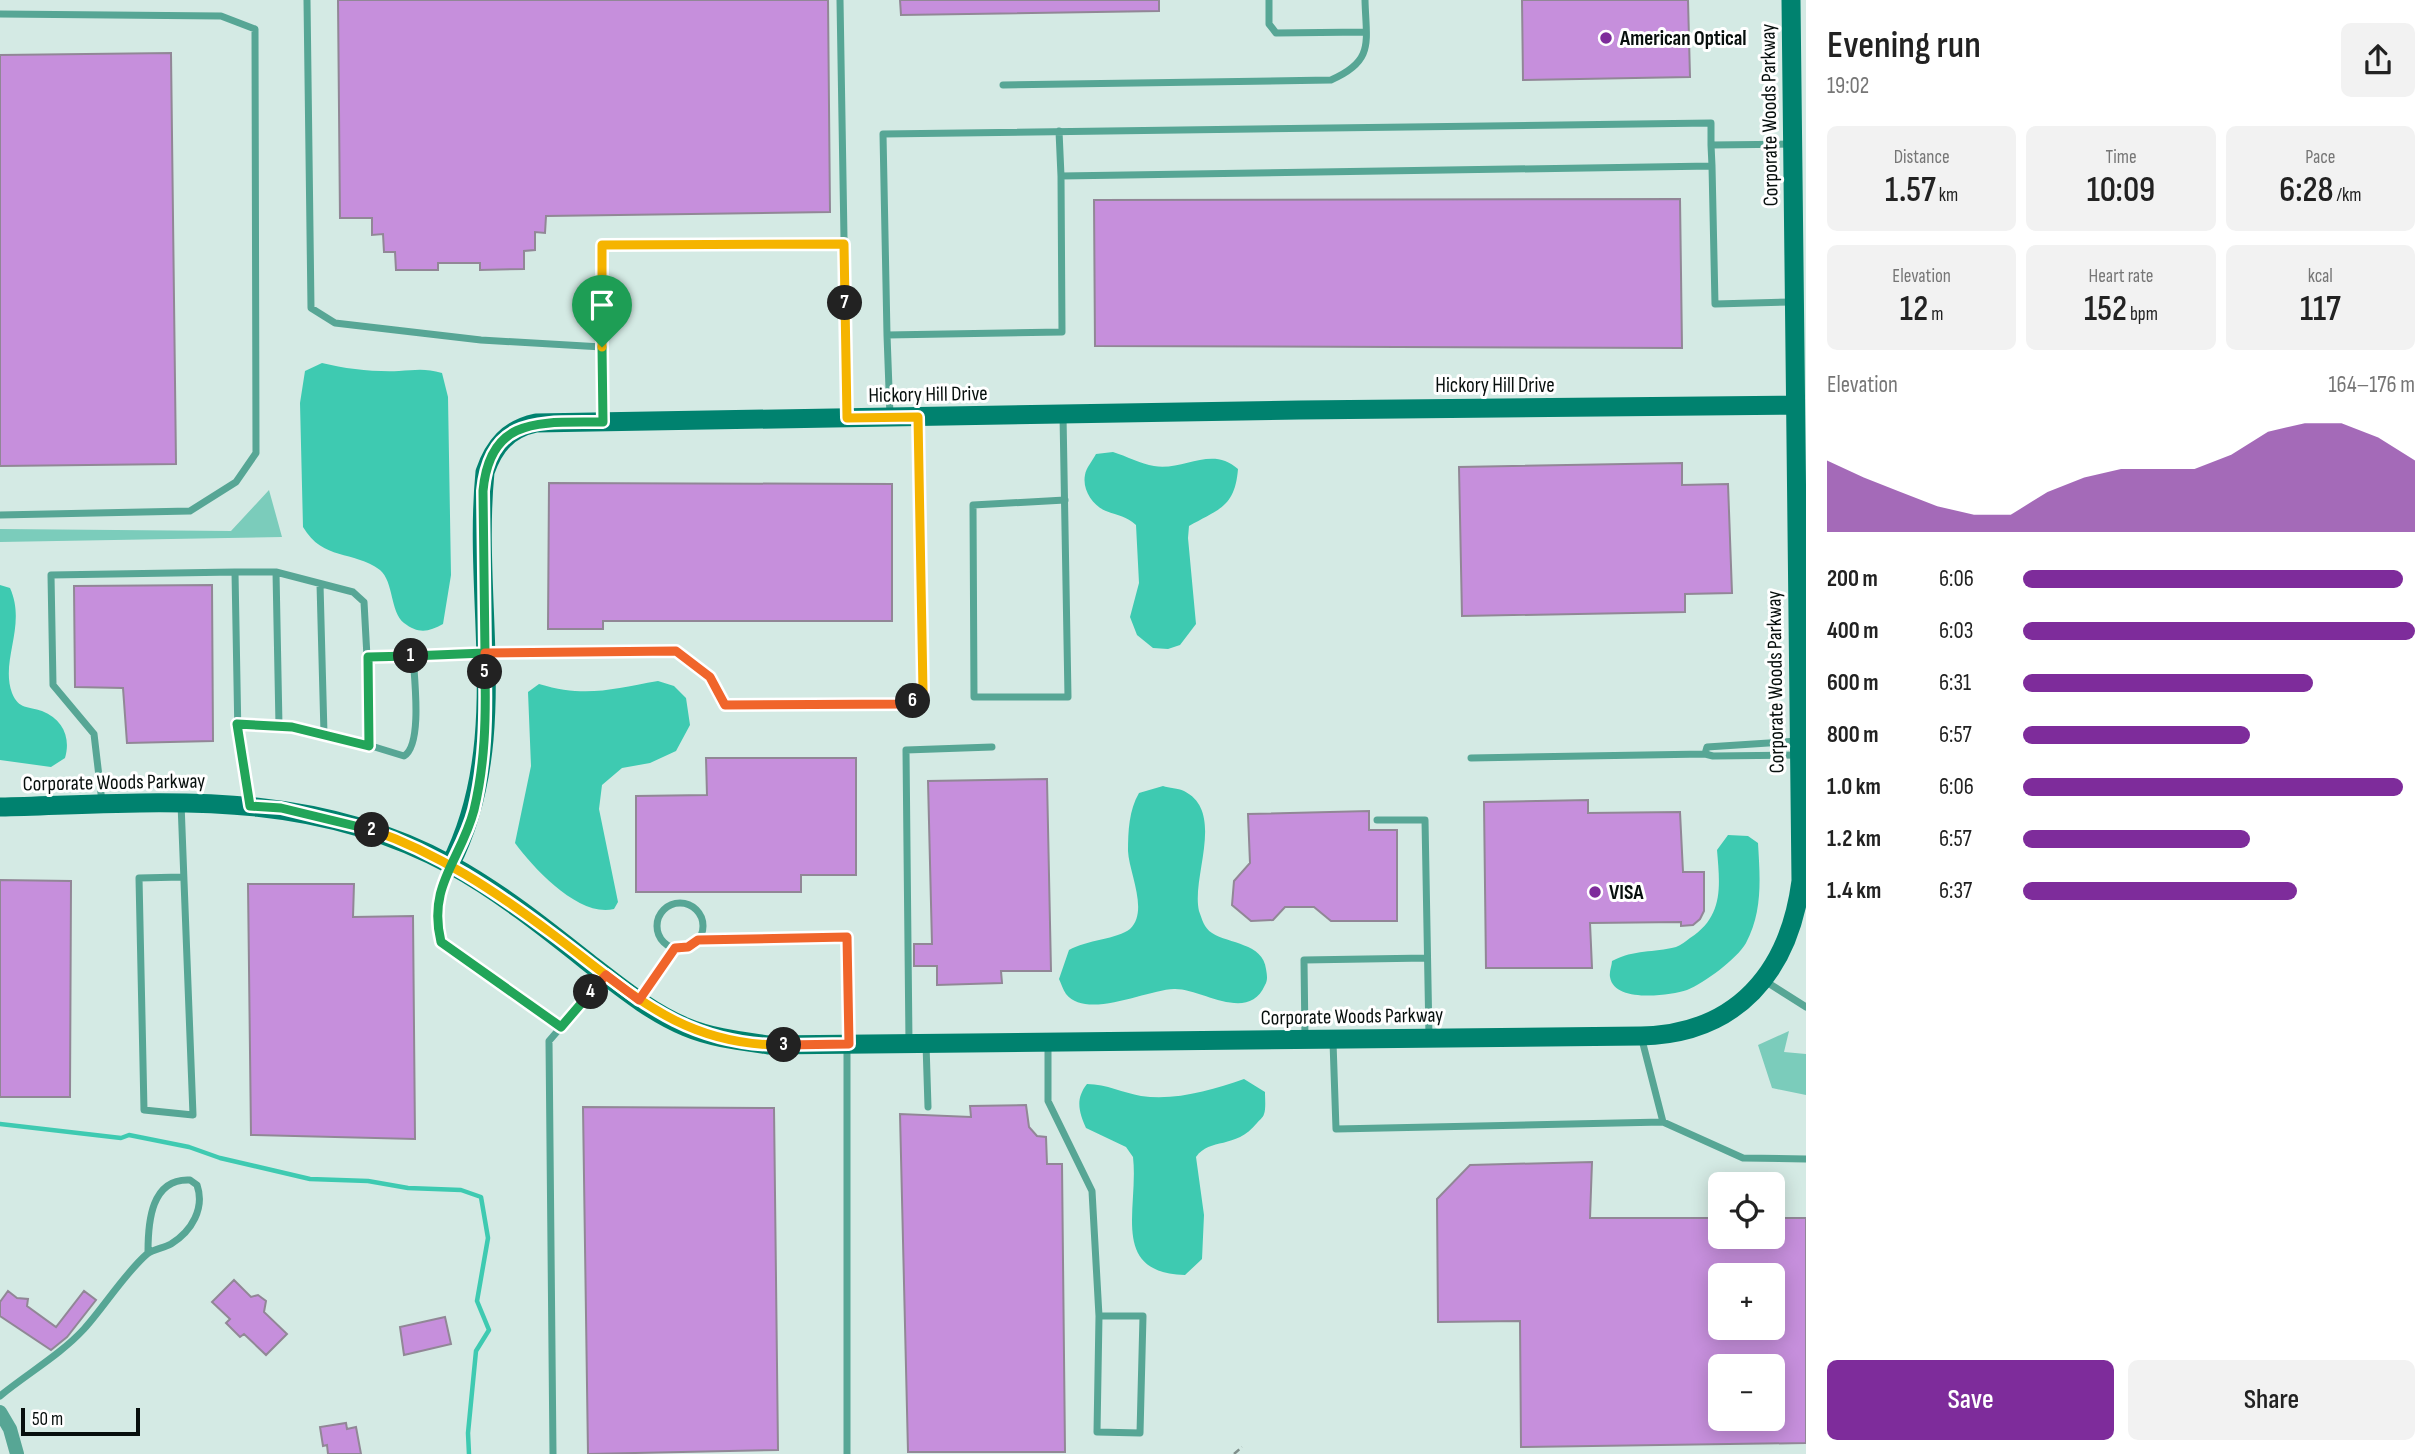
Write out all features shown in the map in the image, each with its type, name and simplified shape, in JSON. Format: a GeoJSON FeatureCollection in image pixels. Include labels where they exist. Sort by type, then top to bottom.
{"type":"FeatureCollection","features":[{"type":"Feature","properties":{"kind":"street","name":"Corporate Woods Parkway"},"geometry":{"type":"LineString","coordinates":[[0,807],[181,803],[250,806],[308,814],[375,831],[450,865],[488,888],[639,1000],[685,1027],[731,1040],[768,1045],[1641,1036],[1672,1034],[1692,1028],[1746,999],[1763,980],[1782,953],[1797,911],[1801,881],[1802,607],[1800,406],[1794,302],[1794,5]]}},
{"type":"Feature","properties":{"kind":"street","name":"Hickory Hill Drive"},"geometry":{"type":"LineString","coordinates":[[450,865],[467,833],[483,767],[486,739],[485,472],[501,441],[525,425],[890,417],[1800,406]]}},
{"type":"Feature","properties":{"kind":"street"},"geometry":{"type":"LineString","coordinates":[[1,1414],[10,1429],[17,1454]]}},
{"type":"Feature","properties":{"kind":"lane"},"geometry":{"type":"LineString","coordinates":[[307,0],[311,308],[335,323],[481,340],[602,347]]}},
{"type":"Feature","properties":{"kind":"lane"},"geometry":{"type":"LineString","coordinates":[[840,0],[847,418]]}},
{"type":"Feature","properties":{"kind":"lane"},"geometry":{"type":"LineString","coordinates":[[1269,0],[1269,24],[1276,33],[1366,32]]}},
{"type":"Feature","properties":{"kind":"lane"},"geometry":{"type":"LineString","coordinates":[[1003,85],[1331,80],[1350,72],[1362,61],[1366,32],[1365,0]]}},
{"type":"Feature","properties":{"kind":"lane"},"geometry":{"type":"LineString","coordinates":[[0,14],[221,16],[255,29],[256,453],[236,482],[190,511],[0,515]]}},
{"type":"Feature","properties":{"kind":"lane"},"geometry":{"type":"LineString","coordinates":[[890,417],[883,134],[1711,123],[1715,304],[1794,302]]}},
{"type":"Feature","properties":{"kind":"lane"},"geometry":{"type":"LineString","coordinates":[[887,335],[1062,332],[1059,131]]}},
{"type":"Feature","properties":{"kind":"lane"},"geometry":{"type":"LineString","coordinates":[[1711,145],[1792,144]]}},
{"type":"Feature","properties":{"kind":"lane"},"geometry":{"type":"LineString","coordinates":[[1061,176],[1712,166]]}},
{"type":"Feature","properties":{"kind":"lane"},"geometry":{"type":"LineString","coordinates":[[603,422],[602,245],[844,244]]}},
{"type":"Feature","properties":{"kind":"lane"},"geometry":{"type":"LineString","coordinates":[[1063,415],[1065,500],[1068,697],[974,698],[973,505],[1065,500]]}},
{"type":"Feature","properties":{"kind":"lane"},"geometry":{"type":"LineString","coordinates":[[368,657],[676,651],[710,677],[725,705],[911,704],[923,691],[918,417]]}},
{"type":"Feature","properties":{"kind":"lane"},"geometry":{"type":"LineString","coordinates":[[235,572],[237,724],[250,806]]}},
{"type":"Feature","properties":{"kind":"lane"},"geometry":{"type":"LineString","coordinates":[[276,572],[279,726]]}},
{"type":"Feature","properties":{"kind":"lane"},"geometry":{"type":"LineString","coordinates":[[102,804],[94,734],[53,685],[51,575],[276,572],[361,597],[364,603],[368,657],[369,746]]}},
{"type":"Feature","properties":{"kind":"lane"},"geometry":{"type":"LineString","coordinates":[[320,584],[324,734]]}},
{"type":"Feature","properties":{"kind":"lane"},"geometry":{"type":"LineString","coordinates":[[237,724],[279,726],[324,734],[396,755],[409,753],[416,721],[413,656]]}},
{"type":"Feature","properties":{"kind":"lane"},"geometry":{"type":"LineString","coordinates":[[928,1107],[918,1043],[906,750],[992,747]]}},
{"type":"Feature","properties":{"kind":"lane"},"geometry":{"type":"LineString","coordinates":[[1705,754],[1707,747],[1801,750]]}},
{"type":"Feature","properties":{"kind":"lane"},"geometry":{"type":"LineString","coordinates":[[1471,758],[1713,756],[1801,750]]}},
{"type":"Feature","properties":{"kind":"lane"},"geometry":{"type":"LineString","coordinates":[[181,803],[193,1115],[144,1110],[139,878],[182,877]]}},
{"type":"Feature","properties":{"kind":"lane"},"geometry":{"type":"LineString","coordinates":[[1377,820],[1424,820],[1429,1038]]}},
{"type":"Feature","properties":{"kind":"lane"},"geometry":{"type":"LineString","coordinates":[[450,865],[438,894],[437,924],[441,942],[561,1027]]}},
{"type":"Feature","properties":{"kind":"lane"},"geometry":{"type":"LineString","coordinates":[[698,940],[703,925],[698,911],[684,903],[669,905],[659,917],[657,925],[662,939],[675,948],[688,947],[698,940],[847,937],[847,1454]]}},
{"type":"Feature","properties":{"kind":"lane"},"geometry":{"type":"LineString","coordinates":[[639,1000],[675,948]]}},
{"type":"Feature","properties":{"kind":"lane"},"geometry":{"type":"LineString","coordinates":[[1304,1039],[1304,960],[1427,958]]}},
{"type":"Feature","properties":{"kind":"lane"},"geometry":{"type":"LineString","coordinates":[[553,1454],[549,1041],[606,975]]}},
{"type":"Feature","properties":{"kind":"lane"},"geometry":{"type":"LineString","coordinates":[[1763,980],[1806,1007]]}},
{"type":"Feature","properties":{"kind":"lane"},"geometry":{"type":"LineString","coordinates":[[1641,1036],[1663,1122]]}},
{"type":"Feature","properties":{"kind":"lane"},"geometry":{"type":"LineString","coordinates":[[1333,1039],[1336,1129],[1663,1122],[1743,1158],[1806,1159]]}},
{"type":"Feature","properties":{"kind":"lane"},"geometry":{"type":"LineString","coordinates":[[1048,1042],[1048,1101],[1093,1191],[1099,1316],[1097,1432],[1140,1433],[1143,1316],[1099,1316]]}},
{"type":"Feature","properties":{"kind":"lane"},"geometry":{"type":"LineString","coordinates":[[0,1396],[61,1352],[83,1330],[148,1252],[170,1245],[180,1238],[196,1217],[201,1195],[197,1185],[190,1180],[169,1183],[160,1191],[151,1221],[148,1252]]}},
{"type":"Feature","properties":{"kind":"path"},"geometry":{"type":"LineString","coordinates":[[1234,1454],[1241,1447]]}},
{"type":"Feature","properties":{"kind":"shaded area"},"geometry":{"type":"Polygon","coordinates":[[[322,363],[370,370],[425,370],[442,373],[448,397],[451,575],[443,624],[438,627],[419,630],[409,627],[396,612],[388,582],[380,570],[320,545],[303,527],[300,403],[305,371],[322,363]]]}},
{"type":"Feature","properties":{"kind":"shaded area"},"geometry":{"type":"Polygon","coordinates":[[[1113,452],[1154,466],[1165,467],[1218,459],[1238,469],[1233,492],[1224,505],[1189,526],[1196,624],[1180,645],[1168,649],[1153,648],[1137,635],[1130,617],[1139,583],[1136,525],[1097,505],[1085,486],[1086,472],[1096,454],[1113,452]]]}},
{"type":"Feature","properties":{"kind":"shaded area"},"geometry":{"type":"Polygon","coordinates":[[[269,490],[282,537],[0,542],[0,529],[231,531],[269,490]]]}},
{"type":"Feature","properties":{"kind":"shaded area"},"geometry":{"type":"Polygon","coordinates":[[[0,585],[10,588],[16,616],[9,668],[12,693],[21,705],[49,714],[60,724],[66,736],[65,758],[51,767],[0,760],[0,585]]]}},
{"type":"Feature","properties":{"kind":"shaded area"},"geometry":{"type":"Polygon","coordinates":[[[658,681],[674,686],[686,698],[690,725],[676,751],[650,763],[622,768],[602,785],[599,809],[618,902],[614,909],[601,910],[573,899],[559,889],[534,866],[515,843],[531,766],[528,692],[539,684],[571,691],[585,691],[658,681]]]}},
{"type":"Feature","properties":{"kind":"shaded area"},"geometry":{"type":"Polygon","coordinates":[[[1163,786],[1184,791],[1196,801],[1203,814],[1204,846],[1198,897],[1199,911],[1207,929],[1259,954],[1264,960],[1266,983],[1257,996],[1247,1002],[1223,1001],[1174,989],[1102,1004],[1076,1001],[1066,994],[1059,979],[1069,950],[1125,932],[1135,921],[1138,902],[1128,851],[1131,814],[1139,793],[1163,786]]]}},
{"type":"Feature","properties":{"kind":"shaded area"},"geometry":{"type":"Polygon","coordinates":[[[1728,835],[1748,836],[1758,843],[1758,907],[1742,949],[1720,970],[1687,990],[1643,996],[1621,991],[1610,977],[1612,961],[1636,953],[1676,947],[1709,920],[1719,888],[1717,850],[1728,835]]]}},
{"type":"Feature","properties":{"kind":"shaded area"},"geometry":{"type":"Polygon","coordinates":[[[1789,1031],[1784,1052],[1806,1054],[1806,1095],[1772,1088],[1758,1045],[1789,1031]]]}},
{"type":"Feature","properties":{"kind":"shaded area"},"geometry":{"type":"Polygon","coordinates":[[[1244,1079],[1265,1092],[1263,1117],[1240,1137],[1208,1147],[1196,1157],[1204,1215],[1202,1259],[1185,1275],[1161,1271],[1146,1263],[1137,1250],[1133,1234],[1133,1157],[1126,1147],[1086,1128],[1080,1111],[1083,1090],[1087,1084],[1101,1085],[1141,1096],[1167,1097],[1207,1091],[1244,1079]]]}},
{"type":"Feature","properties":{"kind":"building"},"geometry":{"type":"Polygon","coordinates":[[[338,0],[828,0],[830,212],[546,216],[545,233],[535,232],[535,250],[524,251],[524,269],[480,270],[480,263],[438,263],[438,270],[396,270],[395,252],[384,252],[383,234],[372,235],[372,218],[340,218],[338,0]]]}},
{"type":"Feature","properties":{"kind":"building"},"geometry":{"type":"Polygon","coordinates":[[[900,0],[1159,0],[1159,11],[901,15],[900,0]]]}},
{"type":"Feature","properties":{"kind":"building","name":"American Optical"},"geometry":{"type":"Polygon","coordinates":[[[1522,0],[1688,0],[1690,77],[1523,80],[1522,0]]]}},
{"type":"Feature","properties":{"kind":"building"},"geometry":{"type":"Polygon","coordinates":[[[171,53],[176,464],[0,466],[0,55],[171,53]]]}},
{"type":"Feature","properties":{"kind":"building"},"geometry":{"type":"Polygon","coordinates":[[[1680,199],[1682,348],[1095,346],[1094,200],[1680,199]]]}},
{"type":"Feature","properties":{"kind":"building"},"geometry":{"type":"Polygon","coordinates":[[[1682,463],[1682,485],[1728,484],[1732,593],[1685,594],[1685,612],[1462,616],[1459,467],[1682,463]]]}},
{"type":"Feature","properties":{"kind":"building"},"geometry":{"type":"Polygon","coordinates":[[[549,483],[892,484],[892,621],[603,621],[603,629],[548,629],[549,483]]]}},
{"type":"Feature","properties":{"kind":"building"},"geometry":{"type":"Polygon","coordinates":[[[212,585],[213,741],[127,743],[123,688],[75,687],[74,586],[212,585]]]}},
{"type":"Feature","properties":{"kind":"building"},"geometry":{"type":"Polygon","coordinates":[[[706,758],[856,758],[856,875],[801,875],[801,892],[636,892],[636,796],[707,795],[706,758]]]}},
{"type":"Feature","properties":{"kind":"building"},"geometry":{"type":"Polygon","coordinates":[[[1047,779],[1051,971],[1001,971],[1002,983],[937,985],[937,966],[914,966],[914,944],[932,944],[928,781],[1047,779]]]}},
{"type":"Feature","properties":{"kind":"building","name":"VISA"},"geometry":{"type":"Polygon","coordinates":[[[1588,800],[1588,813],[1680,812],[1683,872],[1704,872],[1704,911],[1700,919],[1693,925],[1681,926],[1681,922],[1590,923],[1592,968],[1486,968],[1484,802],[1588,800]]]}},
{"type":"Feature","properties":{"kind":"building"},"geometry":{"type":"Polygon","coordinates":[[[1369,811],[1369,830],[1397,830],[1397,921],[1331,921],[1314,907],[1285,907],[1273,920],[1251,921],[1232,905],[1234,881],[1250,863],[1248,814],[1369,811]]]}},
{"type":"Feature","properties":{"kind":"building"},"geometry":{"type":"Polygon","coordinates":[[[0,880],[71,881],[70,1097],[0,1097],[0,880]]]}},
{"type":"Feature","properties":{"kind":"building"},"geometry":{"type":"Polygon","coordinates":[[[248,884],[354,884],[353,917],[413,916],[415,1139],[251,1135],[248,884]]]}},
{"type":"Feature","properties":{"kind":"building"},"geometry":{"type":"Polygon","coordinates":[[[1026,1105],[1029,1127],[1037,1136],[1046,1137],[1047,1164],[1062,1164],[1065,1452],[908,1452],[900,1114],[971,1117],[970,1106],[1026,1105]]]}},
{"type":"Feature","properties":{"kind":"building"},"geometry":{"type":"Polygon","coordinates":[[[583,1107],[774,1108],[778,1450],[588,1454],[583,1107]]]}},
{"type":"Feature","properties":{"kind":"building"},"geometry":{"type":"Polygon","coordinates":[[[1592,1162],[1590,1218],[1708,1218],[1708,1249],[1785,1249],[1785,1218],[1806,1218],[1806,1443],[1521,1447],[1520,1321],[1438,1322],[1437,1199],[1470,1165],[1592,1162]]]}},
{"type":"Feature","properties":{"kind":"building"},"geometry":{"type":"Polygon","coordinates":[[[234,1280],[251,1297],[258,1295],[266,1301],[264,1312],[287,1334],[266,1355],[244,1334],[240,1337],[226,1323],[230,1319],[212,1302],[234,1280]]]}},
{"type":"Feature","properties":{"kind":"building"},"geometry":{"type":"Polygon","coordinates":[[[8,1291],[17,1298],[28,1299],[27,1306],[56,1327],[84,1291],[96,1300],[67,1337],[51,1350],[0,1316],[0,1302],[8,1291]]]}},
{"type":"Feature","properties":{"kind":"building"},"geometry":{"type":"Polygon","coordinates":[[[445,1317],[451,1344],[404,1355],[400,1327],[445,1317]]]}},
{"type":"Feature","properties":{"kind":"building"},"geometry":{"type":"Polygon","coordinates":[[[346,1423],[347,1429],[356,1427],[361,1454],[328,1454],[327,1445],[323,1446],[320,1427],[346,1423]]]}},
{"type":"Feature","properties":{"kind":"waterway"},"geometry":{"type":"LineString","coordinates":[[0,1124],[121,1138],[129,1135],[189,1147],[220,1158],[310,1179],[368,1181],[408,1188],[461,1190],[481,1197],[488,1238],[477,1301],[489,1330],[476,1351],[468,1433],[469,1454]]}},
{"type":"Feature","properties":{"kind":"place","name":"American Optical"},"geometry":{"type":"Point","coordinates":[1606,38]}},
{"type":"Feature","properties":{"kind":"place","name":"VISA"},"geometry":{"type":"Point","coordinates":[1595,892]}},
{"type":"Feature","properties":{"kind":"route"},"geometry":{"type":"LineString","coordinates":[[602,347],[602,245],[844,244],[847,418],[918,417],[923,691],[911,704],[725,705],[710,677],[676,651],[485,653],[486,739],[483,767],[467,833],[450,865],[438,894],[437,924],[441,942],[561,1027],[606,975],[639,1000],[675,948],[688,947],[698,940],[847,937],[849,1044],[768,1045],[731,1040],[685,1027],[663,1016],[639,1000],[630,994],[551,933],[488,888],[450,865],[375,831],[335,819],[281,808],[250,806],[237,724],[292,727],[369,746],[368,657],[485,653],[483,491],[485,472],[491,456],[501,441],[525,425],[603,422],[602,347]]}}]}
